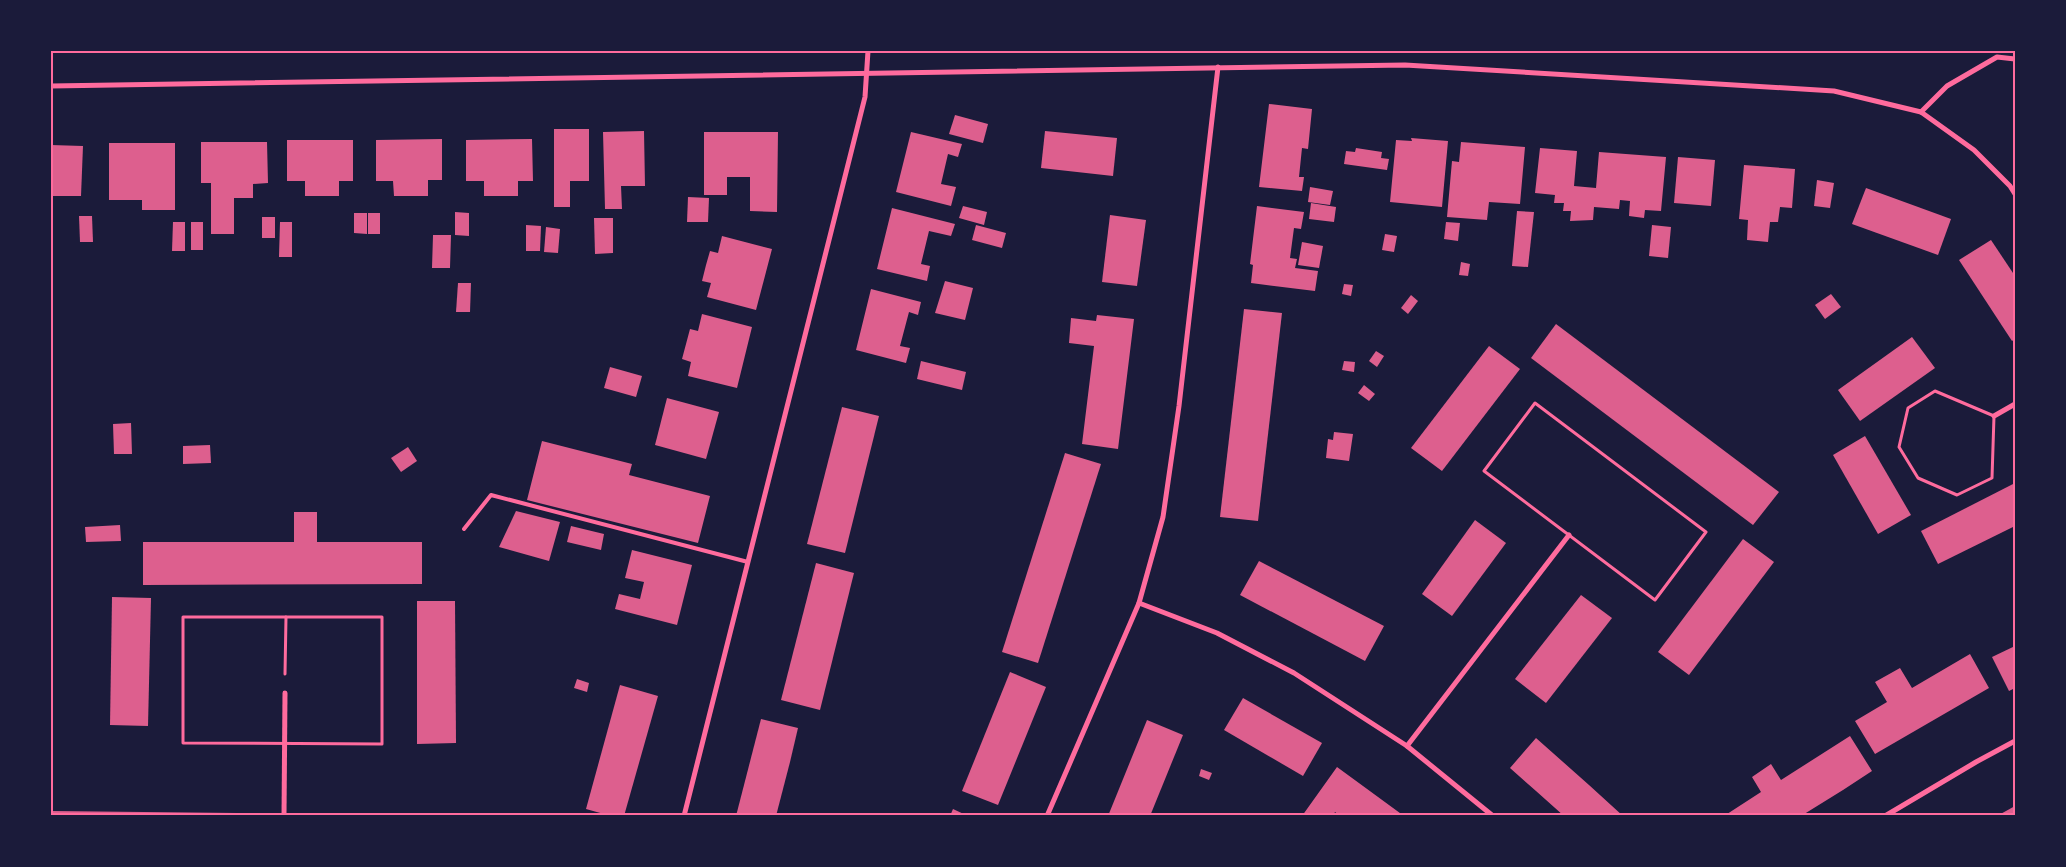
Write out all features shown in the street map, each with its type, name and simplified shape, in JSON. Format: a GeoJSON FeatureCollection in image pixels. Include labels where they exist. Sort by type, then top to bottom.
{"type":"FeatureCollection","features":[{"type":"Feature","properties":{"kind":"street"},"geometry":{"type":"LineString","coordinates":[[684,816],[865,97],[868,51]]}},
{"type":"Feature","properties":{"kind":"street"},"geometry":{"type":"LineString","coordinates":[[1921,112],[1948,86],[1997,58],[2015,59]]}},
{"type":"Feature","properties":{"kind":"street"},"geometry":{"type":"LineString","coordinates":[[51,86],[1218,66],[1405,65],[1834,91],[1921,112],[1974,150],[2010,186],[2015,194]]}},
{"type":"Feature","properties":{"kind":"street"},"geometry":{"type":"LineString","coordinates":[[1047,816],[1139,603],[1163,517],[1179,406],[1218,66]]}},
{"type":"Feature","properties":{"kind":"street"},"geometry":{"type":"LineString","coordinates":[[1994,416],[2015,404]]}},
{"type":"Feature","properties":{"kind":"street"},"geometry":{"type":"LineString","coordinates":[[1407,746],[1569,535]]}},
{"type":"Feature","properties":{"kind":"street"},"geometry":{"type":"LineString","coordinates":[[1139,603],[1217,633],[1294,673],[1407,746],[1493,816]]}},
{"type":"Feature","properties":{"kind":"street"},"geometry":{"type":"LineString","coordinates":[[284,816],[285,693]]}},
{"type":"Feature","properties":{"kind":"street"},"geometry":{"type":"LineString","coordinates":[[1885,816],[2015,741]]}},
{"type":"Feature","properties":{"kind":"lane"},"geometry":{"type":"LineString","coordinates":[[464,529],[490,495],[748,562]]}},
{"type":"Feature","properties":{"kind":"path"},"geometry":{"type":"LineString","coordinates":[[1935,391],[1994,416],[1992,478],[1957,495],[1918,478],[1899,447],[1908,408],[1935,391]]}},
{"type":"Feature","properties":{"kind":"path"},"geometry":{"type":"LineString","coordinates":[[1536,403],[1706,532],[1655,600],[1569,535],[1484,470],[1536,403]]}},
{"type":"Feature","properties":{"kind":"path"},"geometry":{"type":"LineString","coordinates":[[285,693],[286,617]]}},
{"type":"Feature","properties":{"kind":"building"},"geometry":{"type":"Polygon","coordinates":[[[1269,104],[1312,109],[1308,149],[1302,148],[1299,177],[1304,177],[1302,191],[1259,187],[1269,104]]]}},
{"type":"Feature","properties":{"kind":"building"},"geometry":{"type":"Polygon","coordinates":[[[955,115],[988,124],[983,143],[949,134],[955,115]]]}},
{"type":"Feature","properties":{"kind":"building"},"geometry":{"type":"Polygon","coordinates":[[[554,129],[589,129],[589,181],[570,181],[570,207],[554,207],[554,129]]]}},
{"type":"Feature","properties":{"kind":"building"},"geometry":{"type":"Polygon","coordinates":[[[644,131],[645,186],[621,186],[622,209],[605,209],[603,132],[644,131]]]}},
{"type":"Feature","properties":{"kind":"building"},"geometry":{"type":"Polygon","coordinates":[[[1045,131],[1117,138],[1113,176],[1041,168],[1045,131]]]}},
{"type":"Feature","properties":{"kind":"building"},"geometry":{"type":"Polygon","coordinates":[[[704,132],[778,132],[777,212],[750,211],[750,177],[727,177],[727,195],[704,195],[704,132]]]}},
{"type":"Feature","properties":{"kind":"building"},"geometry":{"type":"Polygon","coordinates":[[[911,132],[962,144],[958,157],[948,154],[941,184],[956,187],[951,206],[896,192],[911,132]]]}},
{"type":"Feature","properties":{"kind":"building"},"geometry":{"type":"Polygon","coordinates":[[[1411,138],[1448,141],[1442,207],[1390,202],[1396,140],[1412,141],[1411,138]]]}},
{"type":"Feature","properties":{"kind":"building"},"geometry":{"type":"Polygon","coordinates":[[[442,139],[442,180],[428,180],[428,196],[394,196],[393,181],[376,181],[376,140],[442,139]]]}},
{"type":"Feature","properties":{"kind":"building"},"geometry":{"type":"Polygon","coordinates":[[[532,139],[533,181],[518,181],[518,196],[484,196],[484,181],[466,181],[466,140],[532,139]]]}},
{"type":"Feature","properties":{"kind":"building"},"geometry":{"type":"Polygon","coordinates":[[[287,140],[353,140],[353,181],[339,181],[339,196],[305,196],[305,181],[287,181],[287,140]]]}},
{"type":"Feature","properties":{"kind":"building"},"geometry":{"type":"Polygon","coordinates":[[[201,142],[267,142],[268,183],[253,184],[253,198],[234,198],[234,234],[211,234],[211,183],[201,183],[201,142]]]}},
{"type":"Feature","properties":{"kind":"building"},"geometry":{"type":"Polygon","coordinates":[[[1461,142],[1525,147],[1520,204],[1489,202],[1487,220],[1447,217],[1452,161],[1459,162],[1461,142]]]}},
{"type":"Feature","properties":{"kind":"building"},"geometry":{"type":"Polygon","coordinates":[[[109,143],[175,143],[175,210],[142,210],[142,200],[109,200],[109,143]]]}},
{"type":"Feature","properties":{"kind":"building"},"geometry":{"type":"Polygon","coordinates":[[[51,145],[83,146],[81,196],[51,196],[51,145]]]}},
{"type":"Feature","properties":{"kind":"building"},"geometry":{"type":"Polygon","coordinates":[[[1356,148],[1382,152],[1381,158],[1389,159],[1387,170],[1344,164],[1346,151],[1355,152],[1356,148]]]}},
{"type":"Feature","properties":{"kind":"building"},"geometry":{"type":"Polygon","coordinates":[[[1540,148],[1577,151],[1574,186],[1596,188],[1599,152],[1666,157],[1661,211],[1645,210],[1644,218],[1629,216],[1630,201],[1620,200],[1619,209],[1594,207],[1593,220],[1570,221],[1571,211],[1563,211],[1564,203],[1554,203],[1555,195],[1535,193],[1540,148]]]}},
{"type":"Feature","properties":{"kind":"building"},"geometry":{"type":"Polygon","coordinates":[[[1678,157],[1715,160],[1711,206],[1674,203],[1678,157]]]}},
{"type":"Feature","properties":{"kind":"building"},"geometry":{"type":"Polygon","coordinates":[[[1744,165],[1795,169],[1792,208],[1780,207],[1778,222],[1770,222],[1768,242],[1747,240],[1748,220],[1739,219],[1744,165]]]}},
{"type":"Feature","properties":{"kind":"building"},"geometry":{"type":"Polygon","coordinates":[[[1817,180],[1834,183],[1830,208],[1814,206],[1817,180]]]}},
{"type":"Feature","properties":{"kind":"building"},"geometry":{"type":"Polygon","coordinates":[[[1310,187],[1333,191],[1330,205],[1308,202],[1310,187]]]}},
{"type":"Feature","properties":{"kind":"building"},"geometry":{"type":"Polygon","coordinates":[[[1866,188],[1951,219],[1938,255],[1852,224],[1866,188]]]}},
{"type":"Feature","properties":{"kind":"building"},"geometry":{"type":"Polygon","coordinates":[[[688,197],[709,198],[708,222],[687,222],[688,197]]]}},
{"type":"Feature","properties":{"kind":"building"},"geometry":{"type":"Polygon","coordinates":[[[1311,203],[1336,207],[1334,222],[1309,219],[1311,203]]]}},
{"type":"Feature","properties":{"kind":"building"},"geometry":{"type":"Polygon","coordinates":[[[963,206],[987,212],[984,225],[959,218],[963,206]]]}},
{"type":"Feature","properties":{"kind":"building"},"geometry":{"type":"Polygon","coordinates":[[[1257,206],[1304,212],[1301,229],[1294,228],[1290,258],[1297,259],[1295,268],[1318,271],[1315,291],[1251,283],[1253,265],[1250,264],[1257,206]]]}},
{"type":"Feature","properties":{"kind":"building"},"geometry":{"type":"Polygon","coordinates":[[[892,208],[955,224],[951,236],[929,231],[921,264],[930,266],[927,281],[877,269],[892,208]]]}},
{"type":"Feature","properties":{"kind":"building"},"geometry":{"type":"Polygon","coordinates":[[[1517,211],[1534,212],[1528,267],[1512,266],[1517,211]]]}},
{"type":"Feature","properties":{"kind":"building"},"geometry":{"type":"Polygon","coordinates":[[[455,212],[469,213],[469,236],[455,235],[455,212]]]}},
{"type":"Feature","properties":{"kind":"building"},"geometry":{"type":"Polygon","coordinates":[[[354,213],[367,213],[367,234],[354,233],[354,213]]]}},
{"type":"Feature","properties":{"kind":"building"},"geometry":{"type":"Polygon","coordinates":[[[368,213],[380,213],[380,234],[368,234],[368,213]]]}},
{"type":"Feature","properties":{"kind":"building"},"geometry":{"type":"Polygon","coordinates":[[[1110,215],[1146,220],[1137,286],[1102,282],[1110,215]]]}},
{"type":"Feature","properties":{"kind":"building"},"geometry":{"type":"Polygon","coordinates":[[[79,216],[92,216],[93,242],[80,242],[79,216]]]}},
{"type":"Feature","properties":{"kind":"building"},"geometry":{"type":"Polygon","coordinates":[[[262,217],[275,217],[275,238],[262,238],[262,217]]]}},
{"type":"Feature","properties":{"kind":"building"},"geometry":{"type":"Polygon","coordinates":[[[594,218],[613,218],[613,253],[595,254],[594,218]]]}},
{"type":"Feature","properties":{"kind":"building"},"geometry":{"type":"Polygon","coordinates":[[[173,222],[185,222],[185,251],[172,251],[173,222]]]}},
{"type":"Feature","properties":{"kind":"building"},"geometry":{"type":"Polygon","coordinates":[[[191,222],[203,222],[203,250],[191,250],[191,222]]]}},
{"type":"Feature","properties":{"kind":"building"},"geometry":{"type":"Polygon","coordinates":[[[280,222],[292,222],[292,257],[279,257],[280,222]]]}},
{"type":"Feature","properties":{"kind":"building"},"geometry":{"type":"Polygon","coordinates":[[[1446,222],[1460,223],[1458,241],[1444,239],[1446,222]]]}},
{"type":"Feature","properties":{"kind":"building"},"geometry":{"type":"Polygon","coordinates":[[[526,225],[541,226],[540,251],[526,251],[526,225]]]}},
{"type":"Feature","properties":{"kind":"building"},"geometry":{"type":"Polygon","coordinates":[[[976,225],[1006,233],[1002,248],[972,240],[976,225]]]}},
{"type":"Feature","properties":{"kind":"building"},"geometry":{"type":"Polygon","coordinates":[[[1652,225],[1671,227],[1668,258],[1649,256],[1652,225]]]}},
{"type":"Feature","properties":{"kind":"building"},"geometry":{"type":"Polygon","coordinates":[[[546,227],[560,229],[558,253],[544,252],[546,227]]]}},
{"type":"Feature","properties":{"kind":"building"},"geometry":{"type":"Polygon","coordinates":[[[1385,234],[1397,236],[1394,252],[1382,250],[1385,234]]]}},
{"type":"Feature","properties":{"kind":"building"},"geometry":{"type":"Polygon","coordinates":[[[433,235],[451,235],[450,268],[432,268],[433,235]]]}},
{"type":"Feature","properties":{"kind":"building"},"geometry":{"type":"Polygon","coordinates":[[[722,236],[772,249],[756,310],[707,297],[711,283],[702,281],[710,251],[718,253],[722,236]]]}},
{"type":"Feature","properties":{"kind":"building"},"geometry":{"type":"Polygon","coordinates":[[[1991,240],[2015,276],[2015,339],[2012,341],[1959,260],[1991,240]]]}},
{"type":"Feature","properties":{"kind":"building"},"geometry":{"type":"Polygon","coordinates":[[[1302,242],[1323,246],[1319,268],[1298,265],[1302,242]]]}},
{"type":"Feature","properties":{"kind":"building"},"geometry":{"type":"Polygon","coordinates":[[[1461,262],[1470,264],[1468,276],[1459,275],[1461,262]]]}},
{"type":"Feature","properties":{"kind":"building"},"geometry":{"type":"Polygon","coordinates":[[[945,281],[973,288],[965,320],[935,313],[945,281]]]}},
{"type":"Feature","properties":{"kind":"building"},"geometry":{"type":"Polygon","coordinates":[[[458,283],[471,283],[470,312],[456,312],[458,283]]]}},
{"type":"Feature","properties":{"kind":"building"},"geometry":{"type":"Polygon","coordinates":[[[1344,284],[1353,285],[1351,296],[1342,294],[1344,284]]]}},
{"type":"Feature","properties":{"kind":"building"},"geometry":{"type":"Polygon","coordinates":[[[871,289],[921,302],[918,315],[909,312],[900,346],[910,348],[906,363],[856,350],[871,289]]]}},
{"type":"Feature","properties":{"kind":"building"},"geometry":{"type":"Polygon","coordinates":[[[1831,294],[1841,307],[1825,319],[1815,305],[1831,294]]]}},
{"type":"Feature","properties":{"kind":"building"},"geometry":{"type":"Polygon","coordinates":[[[1411,295],[1418,301],[1408,314],[1401,308],[1411,295]]]}},
{"type":"Feature","properties":{"kind":"building"},"geometry":{"type":"Polygon","coordinates":[[[1244,309],[1282,313],[1258,521],[1220,517],[1244,309]]]}},
{"type":"Feature","properties":{"kind":"building"},"geometry":{"type":"Polygon","coordinates":[[[702,314],[752,327],[737,388],[688,376],[691,362],[682,359],[690,329],[698,331],[702,314]]]}},
{"type":"Feature","properties":{"kind":"building"},"geometry":{"type":"Polygon","coordinates":[[[1097,315],[1134,319],[1118,449],[1082,444],[1094,346],[1069,343],[1071,318],[1096,321],[1097,315]]]}},
{"type":"Feature","properties":{"kind":"building"},"geometry":{"type":"Polygon","coordinates":[[[1556,324],[1779,492],[1753,525],[1531,358],[1556,324]]]}},
{"type":"Feature","properties":{"kind":"building"},"geometry":{"type":"Polygon","coordinates":[[[1912,337],[1935,368],[1860,421],[1838,390],[1912,337]]]}},
{"type":"Feature","properties":{"kind":"building"},"geometry":{"type":"Polygon","coordinates":[[[1489,346],[1520,369],[1442,471],[1411,448],[1489,346]]]}},
{"type":"Feature","properties":{"kind":"building"},"geometry":{"type":"Polygon","coordinates":[[[1376,351],[1384,356],[1377,367],[1369,361],[1376,351]]]}},
{"type":"Feature","properties":{"kind":"building"},"geometry":{"type":"Polygon","coordinates":[[[921,361],[966,372],[962,390],[917,379],[921,361]]]}},
{"type":"Feature","properties":{"kind":"building"},"geometry":{"type":"Polygon","coordinates":[[[1344,361],[1355,362],[1354,372],[1342,370],[1344,361]]]}},
{"type":"Feature","properties":{"kind":"building"},"geometry":{"type":"Polygon","coordinates":[[[610,367],[642,376],[636,397],[604,388],[610,367]]]}},
{"type":"Feature","properties":{"kind":"building"},"geometry":{"type":"Polygon","coordinates":[[[1364,385],[1375,394],[1369,401],[1358,393],[1364,385]]]}},
{"type":"Feature","properties":{"kind":"building"},"geometry":{"type":"Polygon","coordinates":[[[667,398],[719,412],[706,459],[655,445],[667,398]]]}},
{"type":"Feature","properties":{"kind":"building"},"geometry":{"type":"Polygon","coordinates":[[[842,407],[879,416],[845,553],[807,544],[842,407]]]}},
{"type":"Feature","properties":{"kind":"building"},"geometry":{"type":"Polygon","coordinates":[[[131,423],[132,454],[114,454],[113,424],[131,423]]]}},
{"type":"Feature","properties":{"kind":"building"},"geometry":{"type":"Polygon","coordinates":[[[1334,432],[1353,434],[1349,461],[1326,458],[1328,439],[1333,440],[1334,432]]]}},
{"type":"Feature","properties":{"kind":"building"},"geometry":{"type":"Polygon","coordinates":[[[1865,436],[1911,515],[1878,534],[1833,455],[1865,436]]]}},
{"type":"Feature","properties":{"kind":"building"},"geometry":{"type":"Polygon","coordinates":[[[542,441],[632,464],[629,475],[710,496],[698,543],[527,500],[542,441]]]}},
{"type":"Feature","properties":{"kind":"building"},"geometry":{"type":"Polygon","coordinates":[[[210,445],[211,463],[183,464],[183,446],[210,445]]]}},
{"type":"Feature","properties":{"kind":"building"},"geometry":{"type":"Polygon","coordinates":[[[408,447],[417,461],[401,472],[391,458],[408,447]]]}},
{"type":"Feature","properties":{"kind":"building"},"geometry":{"type":"Polygon","coordinates":[[[1065,453],[1101,464],[1038,663],[1002,652],[1065,453]]]}},
{"type":"Feature","properties":{"kind":"building"},"geometry":{"type":"Polygon","coordinates":[[[2015,483],[2015,526],[1938,564],[1921,531],[2015,483]]]}},
{"type":"Feature","properties":{"kind":"building"},"geometry":{"type":"Polygon","coordinates":[[[516,511],[560,522],[549,561],[499,547],[516,511]]]}},
{"type":"Feature","properties":{"kind":"building"},"geometry":{"type":"Polygon","coordinates":[[[294,512],[317,512],[317,542],[422,542],[422,584],[143,585],[143,542],[294,542],[294,512]]]}},
{"type":"Feature","properties":{"kind":"building"},"geometry":{"type":"Polygon","coordinates":[[[1475,520],[1506,543],[1452,616],[1422,594],[1475,520]]]}},
{"type":"Feature","properties":{"kind":"building"},"geometry":{"type":"Polygon","coordinates":[[[120,525],[121,541],[86,542],[85,527],[120,525]]]}},
{"type":"Feature","properties":{"kind":"building"},"geometry":{"type":"Polygon","coordinates":[[[571,526],[604,534],[601,550],[567,542],[571,526]]]}},
{"type":"Feature","properties":{"kind":"building"},"geometry":{"type":"Polygon","coordinates":[[[1743,539],[1774,562],[1689,675],[1658,652],[1743,539]]]}},
{"type":"Feature","properties":{"kind":"building"},"geometry":{"type":"Polygon","coordinates":[[[632,550],[692,565],[677,625],[615,609],[619,594],[640,599],[644,582],[625,578],[632,550]]]}},
{"type":"Feature","properties":{"kind":"building"},"geometry":{"type":"Polygon","coordinates":[[[1259,561],[1384,626],[1365,661],[1240,595],[1259,561]]]}},
{"type":"Feature","properties":{"kind":"building"},"geometry":{"type":"Polygon","coordinates":[[[816,563],[854,573],[820,710],[781,700],[816,563]]]}},
{"type":"Feature","properties":{"kind":"building"},"geometry":{"type":"Polygon","coordinates":[[[1581,595],[1612,618],[1546,703],[1515,679],[1581,595]]]}},
{"type":"Feature","properties":{"kind":"building"},"geometry":{"type":"Polygon","coordinates":[[[112,597],[151,598],[148,726],[110,725],[112,597]]]}},
{"type":"Feature","properties":{"kind":"building"},"geometry":{"type":"Polygon","coordinates":[[[417,601],[455,601],[456,743],[417,744],[417,601]]]}},
{"type":"Feature","properties":{"kind":"building"},"geometry":{"type":"Polygon","coordinates":[[[2015,646],[2015,688],[2009,691],[1992,657],[2015,646]]]}},
{"type":"Feature","properties":{"kind":"building"},"geometry":{"type":"Polygon","coordinates":[[[1970,654],[1989,688],[1875,754],[1855,721],[1887,702],[1875,682],[1900,668],[1912,688],[1970,654]]]}},
{"type":"Feature","properties":{"kind":"building"},"geometry":{"type":"Polygon","coordinates":[[[1010,672],[1046,687],[998,805],[962,791],[1010,672]]]}},
{"type":"Feature","properties":{"kind":"building"},"geometry":{"type":"Polygon","coordinates":[[[577,679],[589,683],[587,692],[574,688],[577,679]]]}},
{"type":"Feature","properties":{"kind":"building"},"geometry":{"type":"Polygon","coordinates":[[[620,685],[658,696],[624,816],[611,816],[586,809],[620,685]]]}},
{"type":"Feature","properties":{"kind":"building"},"geometry":{"type":"Polygon","coordinates":[[[1243,698],[1322,743],[1303,776],[1224,730],[1243,698]]]}},
{"type":"Feature","properties":{"kind":"building"},"geometry":{"type":"Polygon","coordinates":[[[761,719],[798,728],[790,762],[776,816],[736,816],[761,719]]]}},
{"type":"Feature","properties":{"kind":"building"},"geometry":{"type":"Polygon","coordinates":[[[1147,720],[1183,735],[1150,816],[1108,816],[1147,720]]]}},
{"type":"Feature","properties":{"kind":"building"},"geometry":{"type":"Polygon","coordinates":[[[1850,736],[1872,771],[1843,790],[1801,816],[1724,816],[1761,792],[1752,777],[1771,764],[1781,780],[1850,736]]]}},
{"type":"Feature","properties":{"kind":"building"},"geometry":{"type":"Polygon","coordinates":[[[1536,738],[1623,816],[1564,816],[1510,768],[1536,738]]]}},
{"type":"Feature","properties":{"kind":"building"},"geometry":{"type":"Polygon","coordinates":[[[1337,767],[1404,816],[1340,816],[1335,812],[1333,816],[1302,816],[1337,767]]]}},
{"type":"Feature","properties":{"kind":"building"},"geometry":{"type":"Polygon","coordinates":[[[1201,769],[1212,773],[1209,780],[1199,776],[1201,769]]]}},
{"type":"Feature","properties":{"kind":"building"},"geometry":{"type":"Polygon","coordinates":[[[2015,806],[2015,816],[1997,816],[2015,806]]]}},
{"type":"Feature","properties":{"kind":"building"},"geometry":{"type":"Polygon","coordinates":[[[953,809],[968,816],[950,816],[953,809]]]}},
{"type":"Feature","properties":{"kind":"building"},"geometry":{"type":"Polygon","coordinates":[[[51,811],[237,813],[237,816],[51,816],[51,811]]]}}]}
